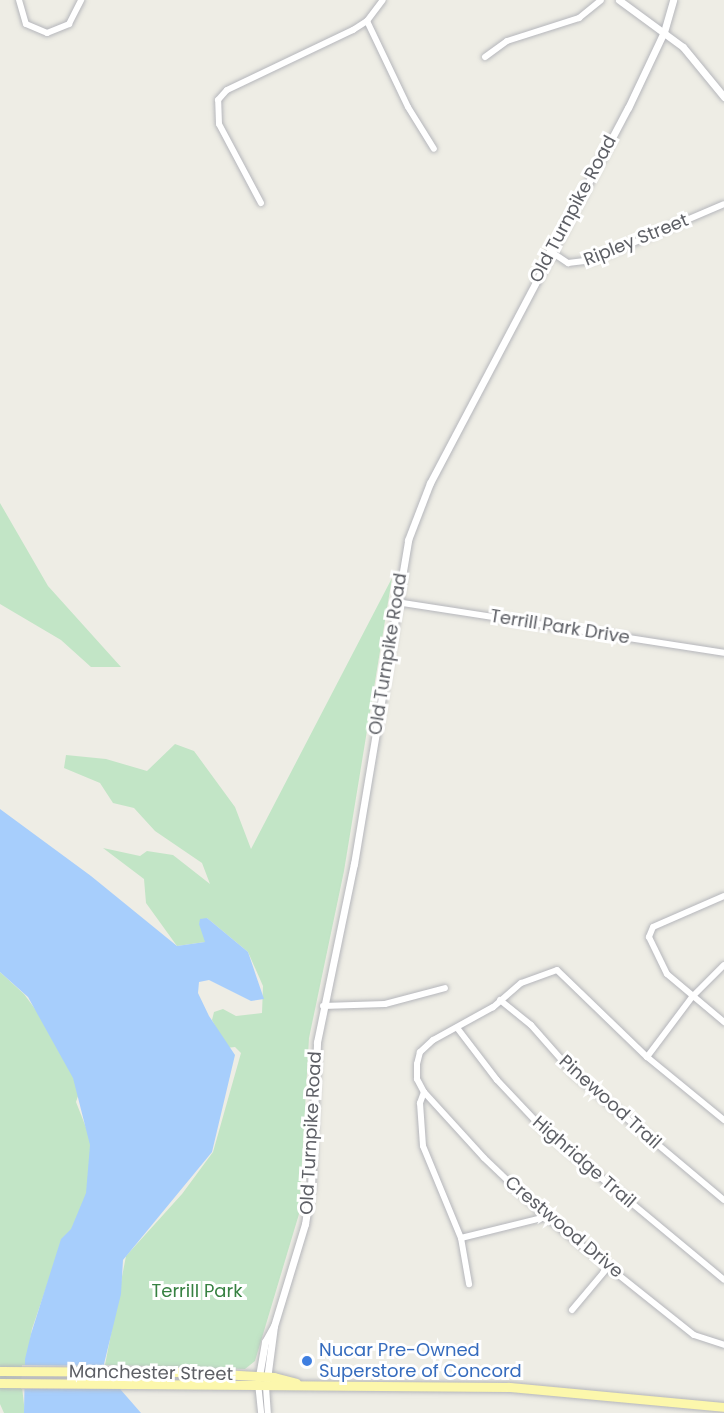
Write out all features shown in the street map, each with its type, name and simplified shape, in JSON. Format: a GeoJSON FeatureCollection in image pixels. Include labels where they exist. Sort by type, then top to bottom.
{"type":"FeatureCollection","features":[{"type":"Feature","properties":{"kind":"main road","name":"Manchester Street"},"geometry":{"type":"LineString","coordinates":[[0,1371],[164,1371],[263,1376],[302,1384]]}},
{"type":"Feature","properties":{"kind":"main road","name":"Manchester Street"},"geometry":{"type":"LineString","coordinates":[[0,1383],[164,1383],[262,1387],[302,1384],[549,1389],[724,1407]]}},
{"type":"Feature","properties":{"kind":"street"},"geometry":{"type":"LineString","coordinates":[[19,0],[26,24],[47,33],[69,24],[81,0]]}},
{"type":"Feature","properties":{"kind":"street"},"geometry":{"type":"LineString","coordinates":[[261,203],[219,124],[218,100],[227,90],[367,21],[383,0]]}},
{"type":"Feature","properties":{"kind":"street"},"geometry":{"type":"LineString","coordinates":[[485,57],[507,42],[579,18],[601,0]]}},
{"type":"Feature","properties":{"kind":"street"},"geometry":{"type":"LineString","coordinates":[[619,0],[664,32],[692,56],[724,97]]}},
{"type":"Feature","properties":{"kind":"street","name":"Old Turnpike Road"},"geometry":{"type":"LineString","coordinates":[[262,1387],[274,1326],[296,1262],[310,1200],[313,1086],[323,1006],[354,864],[408,540],[430,483],[550,251],[628,108],[664,32],[673,0]]}},
{"type":"Feature","properties":{"kind":"street"},"geometry":{"type":"LineString","coordinates":[[367,21],[408,107],[434,149]]}},
{"type":"Feature","properties":{"kind":"street","name":"Ripley Street"},"geometry":{"type":"LineString","coordinates":[[550,251],[568,263],[593,260],[724,204]]}},
{"type":"Feature","properties":{"kind":"street","name":"Terrill Park Drive"},"geometry":{"type":"LineString","coordinates":[[396,602],[724,653]]}},
{"type":"Feature","properties":{"kind":"street"},"geometry":{"type":"LineString","coordinates":[[724,896],[652,927],[649,937],[667,974],[724,1022]]}},
{"type":"Feature","properties":{"kind":"street"},"geometry":{"type":"LineString","coordinates":[[647,1057],[692,997],[724,965]]}},
{"type":"Feature","properties":{"kind":"street"},"geometry":{"type":"LineString","coordinates":[[469,1284],[461,1238],[423,1146],[420,1103],[424,1092],[417,1079],[420,1052],[433,1040],[458,1029],[521,983],[557,970],[647,1057],[724,1120]]}},
{"type":"Feature","properties":{"kind":"street"},"geometry":{"type":"LineString","coordinates":[[323,1006],[385,1004],[445,988]]}},
{"type":"Feature","properties":{"kind":"street","name":"Pinewood Trail"},"geometry":{"type":"LineString","coordinates":[[500,1000],[531,1025],[574,1075],[724,1200]]}},
{"type":"Feature","properties":{"kind":"street","name":"Highridge Trail"},"geometry":{"type":"LineString","coordinates":[[458,1029],[497,1080],[546,1132],[724,1280]]}},
{"type":"Feature","properties":{"kind":"street","name":"Crestwood Drive"},"geometry":{"type":"LineString","coordinates":[[424,1092],[484,1158],[546,1217],[694,1335],[722,1343]]}},
{"type":"Feature","properties":{"kind":"street"},"geometry":{"type":"LineString","coordinates":[[461,1238],[546,1217]]}},
{"type":"Feature","properties":{"kind":"street"},"geometry":{"type":"LineString","coordinates":[[572,1310],[609,1266]]}},
{"type":"Feature","properties":{"kind":"street"},"geometry":{"type":"LineString","coordinates":[[261,1413],[262,1387]]}},
{"type":"Feature","properties":{"kind":"street"},"geometry":{"type":"LineString","coordinates":[[262,1387],[268,1413]]}},
{"type":"Feature","properties":{"kind":"green space"},"geometry":{"type":"Polygon","coordinates":[[[0,503],[48,586],[121,667],[91,667],[61,640],[0,604],[0,503]]]}},
{"type":"Feature","properties":{"kind":"green space","name":"Terrill Park"},"geometry":{"type":"Polygon","coordinates":[[[392,578],[344,871],[309,1038],[299,1214],[255,1361],[245,1369],[105,1365],[126,1256],[182,1194],[213,1152],[241,1053],[235,1047],[226,1048],[212,1020],[214,1012],[223,1009],[236,1016],[262,1013],[263,986],[248,952],[207,918],[199,923],[206,936],[205,942],[177,946],[146,903],[144,879],[103,848],[140,856],[147,851],[173,855],[210,884],[202,863],[155,831],[134,808],[113,803],[100,783],[64,768],[66,755],[106,759],[147,771],[175,744],[194,751],[235,807],[251,849],[392,578]]]}},
{"type":"Feature","properties":{"kind":"green space"},"geometry":{"type":"Polygon","coordinates":[[[0,972],[24,994],[61,1044],[79,1093],[76,1102],[91,1140],[95,1179],[78,1219],[59,1250],[32,1329],[22,1387],[25,1413],[4,1413],[0,1404],[0,972]]]}},
{"type":"Feature","properties":{"kind":"water"},"geometry":{"type":"Polygon","coordinates":[[[0,809],[91,876],[177,946],[205,942],[199,924],[200,919],[207,918],[248,952],[264,999],[251,1001],[209,980],[199,982],[198,993],[209,1016],[235,1055],[212,1152],[123,1260],[121,1294],[104,1364],[107,1374],[141,1413],[24,1413],[25,1359],[31,1334],[61,1239],[71,1229],[86,1193],[90,1145],[73,1078],[28,997],[0,972],[0,809]]]}},
{"type":"Feature","properties":{"kind":"pier"},"geometry":{"type":"Polygon","coordinates":[[[22,1365],[107,1366],[123,1389],[21,1389],[22,1365]]]}},
{"type":"Feature","properties":{"kind":"place","name":"Nucar Pre-Owned Superstore of Concord"},"geometry":{"type":"Point","coordinates":[307,1361]}}]}
